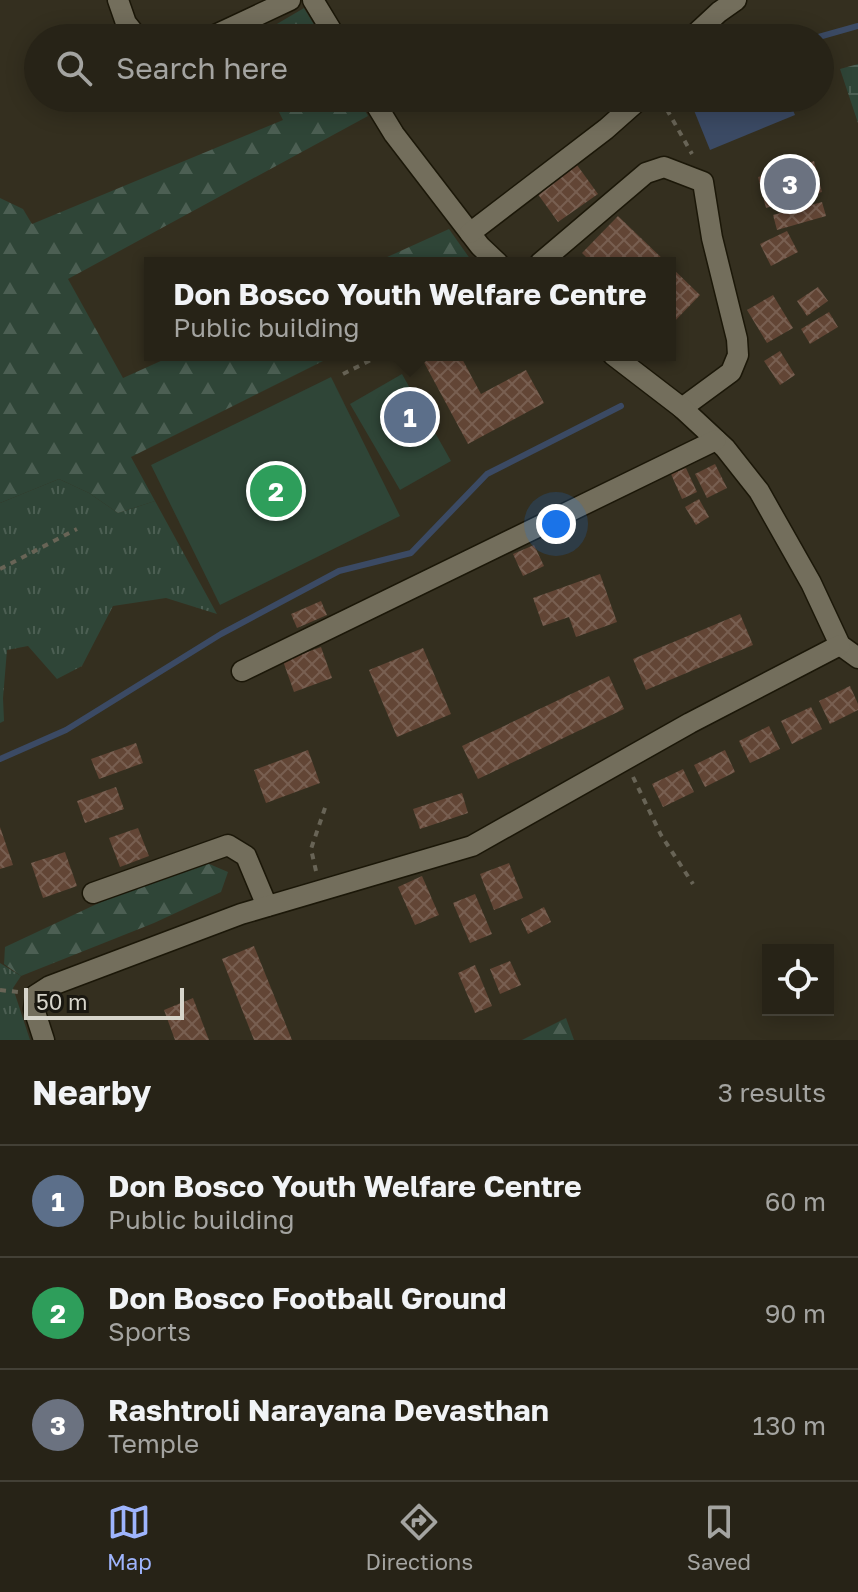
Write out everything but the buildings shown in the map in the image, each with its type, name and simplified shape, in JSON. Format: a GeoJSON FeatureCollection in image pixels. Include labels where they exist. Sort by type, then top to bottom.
{"type":"FeatureCollection","features":[{"type":"Feature","properties":{"kind":"street"},"geometry":{"type":"LineString","coordinates":[[118,0],[127,24]]}},
{"type":"Feature","properties":{"kind":"street"},"geometry":{"type":"LineString","coordinates":[[239,24],[290,0]]}},
{"type":"Feature","properties":{"kind":"street"},"geometry":{"type":"LineString","coordinates":[[313,0],[328,24]]}},
{"type":"Feature","properties":{"kind":"street"},"geometry":{"type":"LineString","coordinates":[[706,24],[736,0]]}},
{"type":"Feature","properties":{"kind":"street"},"geometry":{"type":"LineString","coordinates":[[381,112],[394,134],[492,257]]}},
{"type":"Feature","properties":{"kind":"street"},"geometry":{"type":"LineString","coordinates":[[470,233],[625,112]]}},
{"type":"Feature","properties":{"kind":"street"},"geometry":{"type":"LineString","coordinates":[[547,257],[646,173],[664,167],[703,182],[738,355],[731,372],[682,408]]}},
{"type":"Feature","properties":{"kind":"street"},"geometry":{"type":"LineString","coordinates":[[621,361],[682,408],[725,448],[759,491],[811,583],[840,645],[858,658]]}},
{"type":"Feature","properties":{"kind":"street"},"geometry":{"type":"LineString","coordinates":[[242,671],[716,440]]}},
{"type":"Feature","properties":{"kind":"street"},"geometry":{"type":"LineString","coordinates":[[44,1040],[34,1009],[36,995],[50,986],[241,914],[472,846],[690,723],[840,645]]}},
{"type":"Feature","properties":{"kind":"street"},"geometry":{"type":"LineString","coordinates":[[93,893],[228,845],[246,856],[267,906]]}},
{"type":"Feature","properties":{"kind":"path"},"geometry":{"type":"LineString","coordinates":[[668,112],[703,182]]}},
{"type":"Feature","properties":{"kind":"path"},"geometry":{"type":"LineString","coordinates":[[343,374],[369,361]]}},
{"type":"Feature","properties":{"kind":"path"},"geometry":{"type":"LineString","coordinates":[[0,569],[77,529]]}},
{"type":"Feature","properties":{"kind":"path"},"geometry":{"type":"LineString","coordinates":[[625,760],[661,835],[693,884]]}},
{"type":"Feature","properties":{"kind":"path"},"geometry":{"type":"LineString","coordinates":[[321,890],[311,849],[326,805]]}},
{"type":"Feature","properties":{"kind":"green space"},"geometry":{"type":"Polygon","coordinates":[[[304,8],[314,24],[277,24],[304,8]]]}},
{"type":"Feature","properties":{"kind":"green space"},"geometry":{"type":"Polygon","coordinates":[[[858,64],[858,123],[840,69],[858,64]]]}},
{"type":"Feature","properties":{"kind":"green space"},"geometry":{"type":"Polygon","coordinates":[[[279,112],[366,112],[368,116],[68,279],[123,378],[161,361],[323,361],[131,457],[155,501],[118,513],[89,493],[59,479],[0,503],[0,198],[23,209],[32,224],[283,120],[279,112]]]}},
{"type":"Feature","properties":{"kind":"green space"},"geometry":{"type":"Polygon","coordinates":[[[449,229],[469,257],[387,257],[449,229]]]}},
{"type":"Feature","properties":{"kind":"green space"},"geometry":{"type":"Polygon","coordinates":[[[402,374],[451,461],[400,490],[350,404],[402,374]]]}},
{"type":"Feature","properties":{"kind":"green space"},"geometry":{"type":"Polygon","coordinates":[[[331,377],[400,516],[220,605],[151,465],[331,377]]]}},
{"type":"Feature","properties":{"kind":"green space"},"geometry":{"type":"Polygon","coordinates":[[[59,479],[89,493],[118,513],[155,501],[217,614],[166,598],[113,606],[82,666],[57,679],[28,646],[7,650],[4,721],[0,723],[0,503],[59,479]]]}},
{"type":"Feature","properties":{"kind":"green space"},"geometry":{"type":"Polygon","coordinates":[[[207,863],[228,872],[221,892],[154,923],[21,976],[4,964],[5,947],[101,902],[189,866],[207,863]]]}},
{"type":"Feature","properties":{"kind":"green space"},"geometry":{"type":"Polygon","coordinates":[[[0,963],[21,976],[13,988],[30,1040],[0,1040],[0,963]]]}},
{"type":"Feature","properties":{"kind":"green space"},"geometry":{"type":"Polygon","coordinates":[[[566,1018],[574,1040],[522,1040],[566,1018]]]}},
{"type":"Feature","properties":{"kind":"water"},"geometry":{"type":"Polygon","coordinates":[[[695,112],[794,112],[795,115],[710,150],[695,112]]]}},
{"type":"Feature","properties":{"kind":"waterway"},"geometry":{"type":"LineString","coordinates":[[834,33],[858,26]]}},
{"type":"Feature","properties":{"kind":"waterway"},"geometry":{"type":"LineString","coordinates":[[0,759],[66,730],[221,634],[339,571],[411,553],[487,474],[621,406]]}},
{"type":"Feature","properties":{"kind":"place","name":"Rashtroli Narayana Devasthan"},"geometry":{"type":"Point","coordinates":[790,184]}},
{"type":"Feature","properties":{"kind":"place","name":"Don Bosco Youth Welfare Centre"},"geometry":{"type":"Point","coordinates":[410,417]}},
{"type":"Feature","properties":{"kind":"place","name":"Don Bosco Football Ground"},"geometry":{"type":"Point","coordinates":[276,491]}}]}
